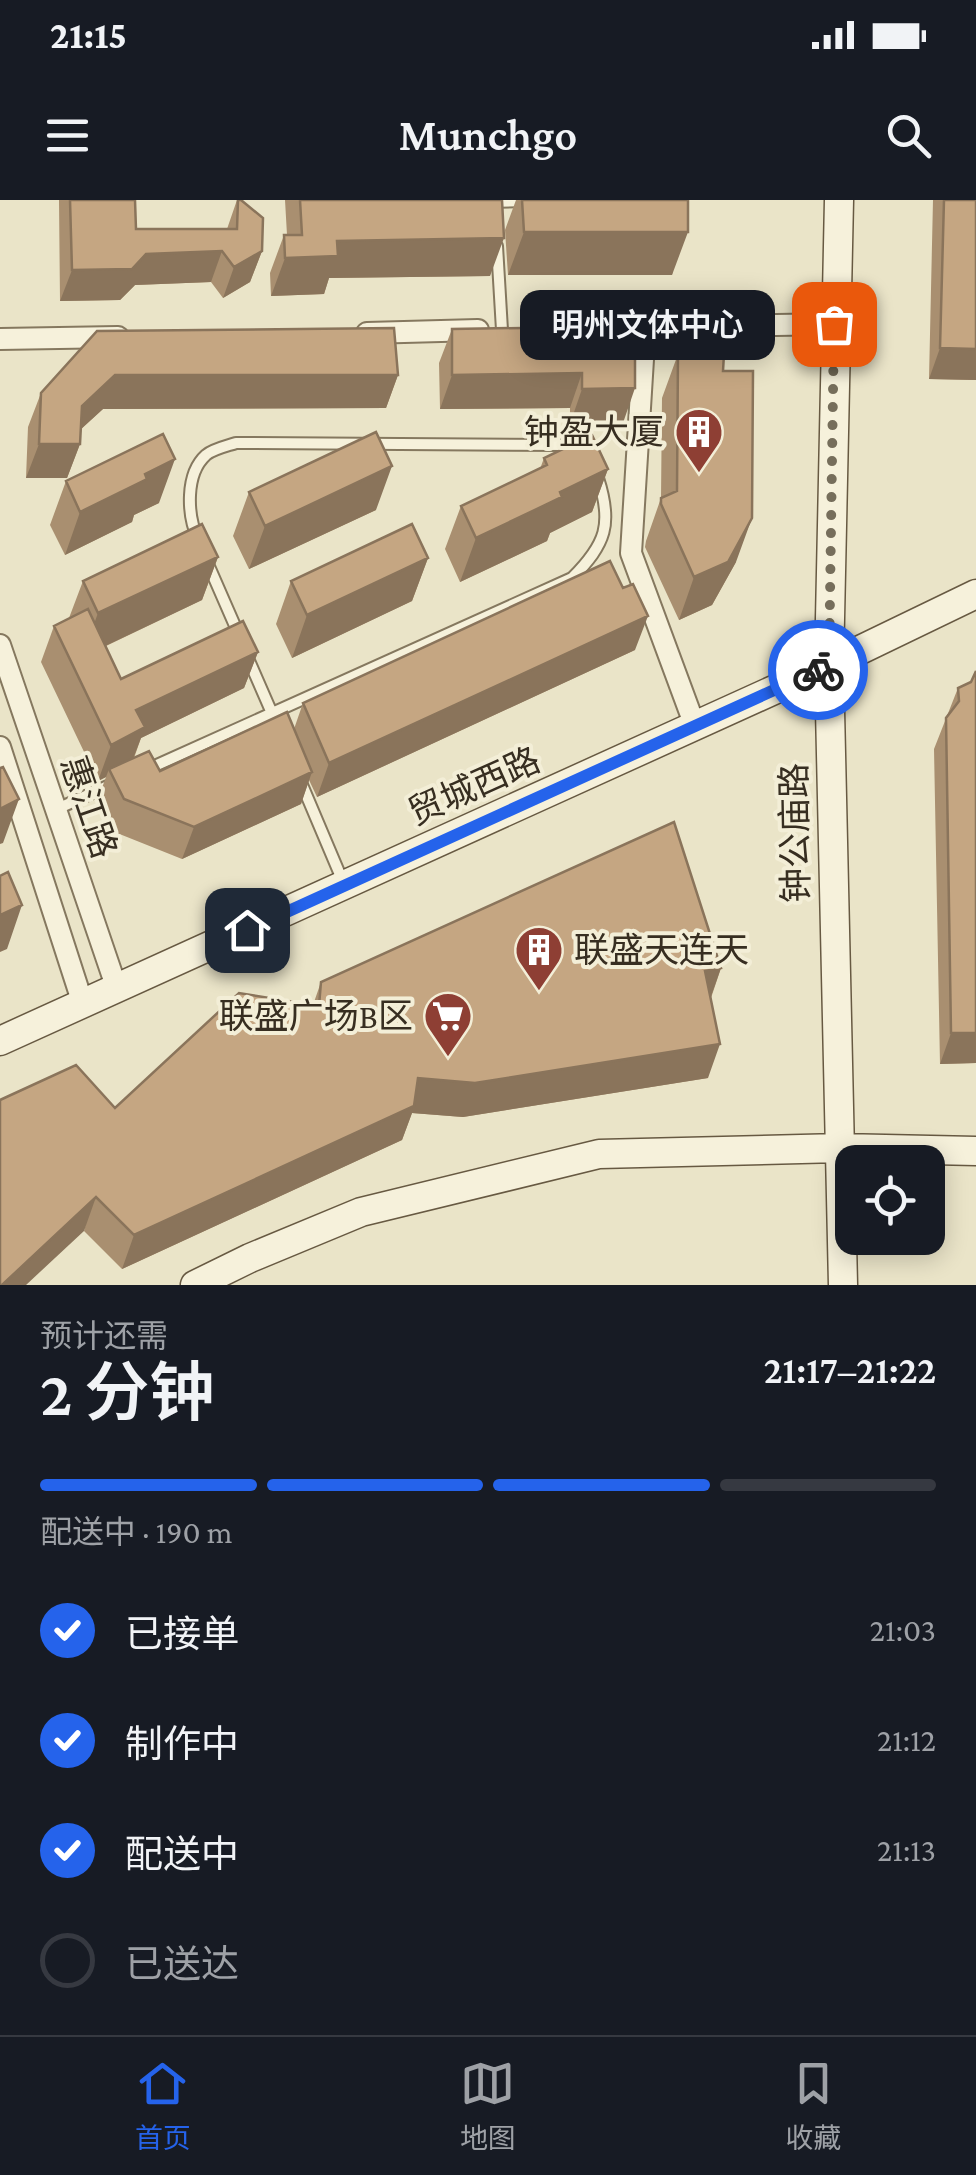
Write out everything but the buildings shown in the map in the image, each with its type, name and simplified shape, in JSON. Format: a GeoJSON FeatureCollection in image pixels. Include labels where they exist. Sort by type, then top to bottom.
{"type":"FeatureCollection","features":[{"type":"Feature","properties":{"kind":"street","name":"钟公庙路"},"geometry":{"type":"LineString","coordinates":[[839,200],[829,665],[840,1145]]}},
{"type":"Feature","properties":{"kind":"street"},"geometry":{"type":"LineString","coordinates":[[348,333],[834,324]]}},
{"type":"Feature","properties":{"kind":"street"},"geometry":{"type":"LineString","coordinates":[[645,328],[630,553],[695,726]]}},
{"type":"Feature","properties":{"kind":"street"},"geometry":{"type":"LineString","coordinates":[[0,340],[135,337]]}},
{"type":"Feature","properties":{"kind":"street","name":"贸城西路"},"geometry":{"type":"LineString","coordinates":[[0,1041],[829,665],[976,594]]}},
{"type":"Feature","properties":{"kind":"street","name":"惠江路"},"geometry":{"type":"LineString","coordinates":[[0,645],[116,989]]}},
{"type":"Feature","properties":{"kind":"street","name":"惠江路"},"geometry":{"type":"LineString","coordinates":[[0,746],[83,1004]]}},
{"type":"Feature","properties":{"kind":"street"},"geometry":{"type":"LineString","coordinates":[[195,1285],[360,1212],[599,1154],[835,1148]]}},
{"type":"Feature","properties":{"kind":"street"},"geometry":{"type":"LineString","coordinates":[[945,1150],[976,1151]]}},
{"type":"Feature","properties":{"kind":"street","name":"钟公庙路"},"geometry":{"type":"LineString","coordinates":[[842,1255],[843,1285]]}},
{"type":"Feature","properties":{"kind":"lane"},"geometry":{"type":"LineString","coordinates":[[495,201],[496,220]]}},
{"type":"Feature","properties":{"kind":"lane"},"geometry":{"type":"LineString","coordinates":[[477,202],[535,201]]}},
{"type":"Feature","properties":{"kind":"lane"},"geometry":{"type":"LineString","coordinates":[[497,238],[520,330]]}},
{"type":"Feature","properties":{"kind":"lane"},"geometry":{"type":"LineString","coordinates":[[143,771],[272,714],[572,578],[592,558],[606,531],[605,500],[594,465],[567,445],[236,443],[207,453],[192,477],[191,524],[272,714],[279,730]]}},
{"type":"Feature","properties":{"kind":"lane"},"geometry":{"type":"LineString","coordinates":[[294,765],[345,885]]}},
{"type":"Feature","properties":{"kind":"lane"},"geometry":{"type":"LineString","coordinates":[[56,809],[125,779]]}},
{"type":"Feature","properties":{"kind":"way so far"},"geometry":{"type":"LineString","coordinates":[[818,670],[829,665],[834,324]]}},
{"type":"Feature","properties":{"kind":"place","name":"明州文体中心"},"geometry":{"type":"Point","coordinates":[834,324]}},
{"type":"Feature","properties":{"kind":"place","name":"钟盈大厦"},"geometry":{"type":"Point","coordinates":[699,474]}},
{"type":"Feature","properties":{"kind":"place","name":"联盛天连天"},"geometry":{"type":"Point","coordinates":[539,992]}},
{"type":"Feature","properties":{"kind":"place","name":"联盛广场B区"},"geometry":{"type":"Point","coordinates":[448,1058]}},
{"type":"Feature","properties":{"kind":"route"},"geometry":{"type":"LineString","coordinates":[[247,930],[818,670]]}}]}
